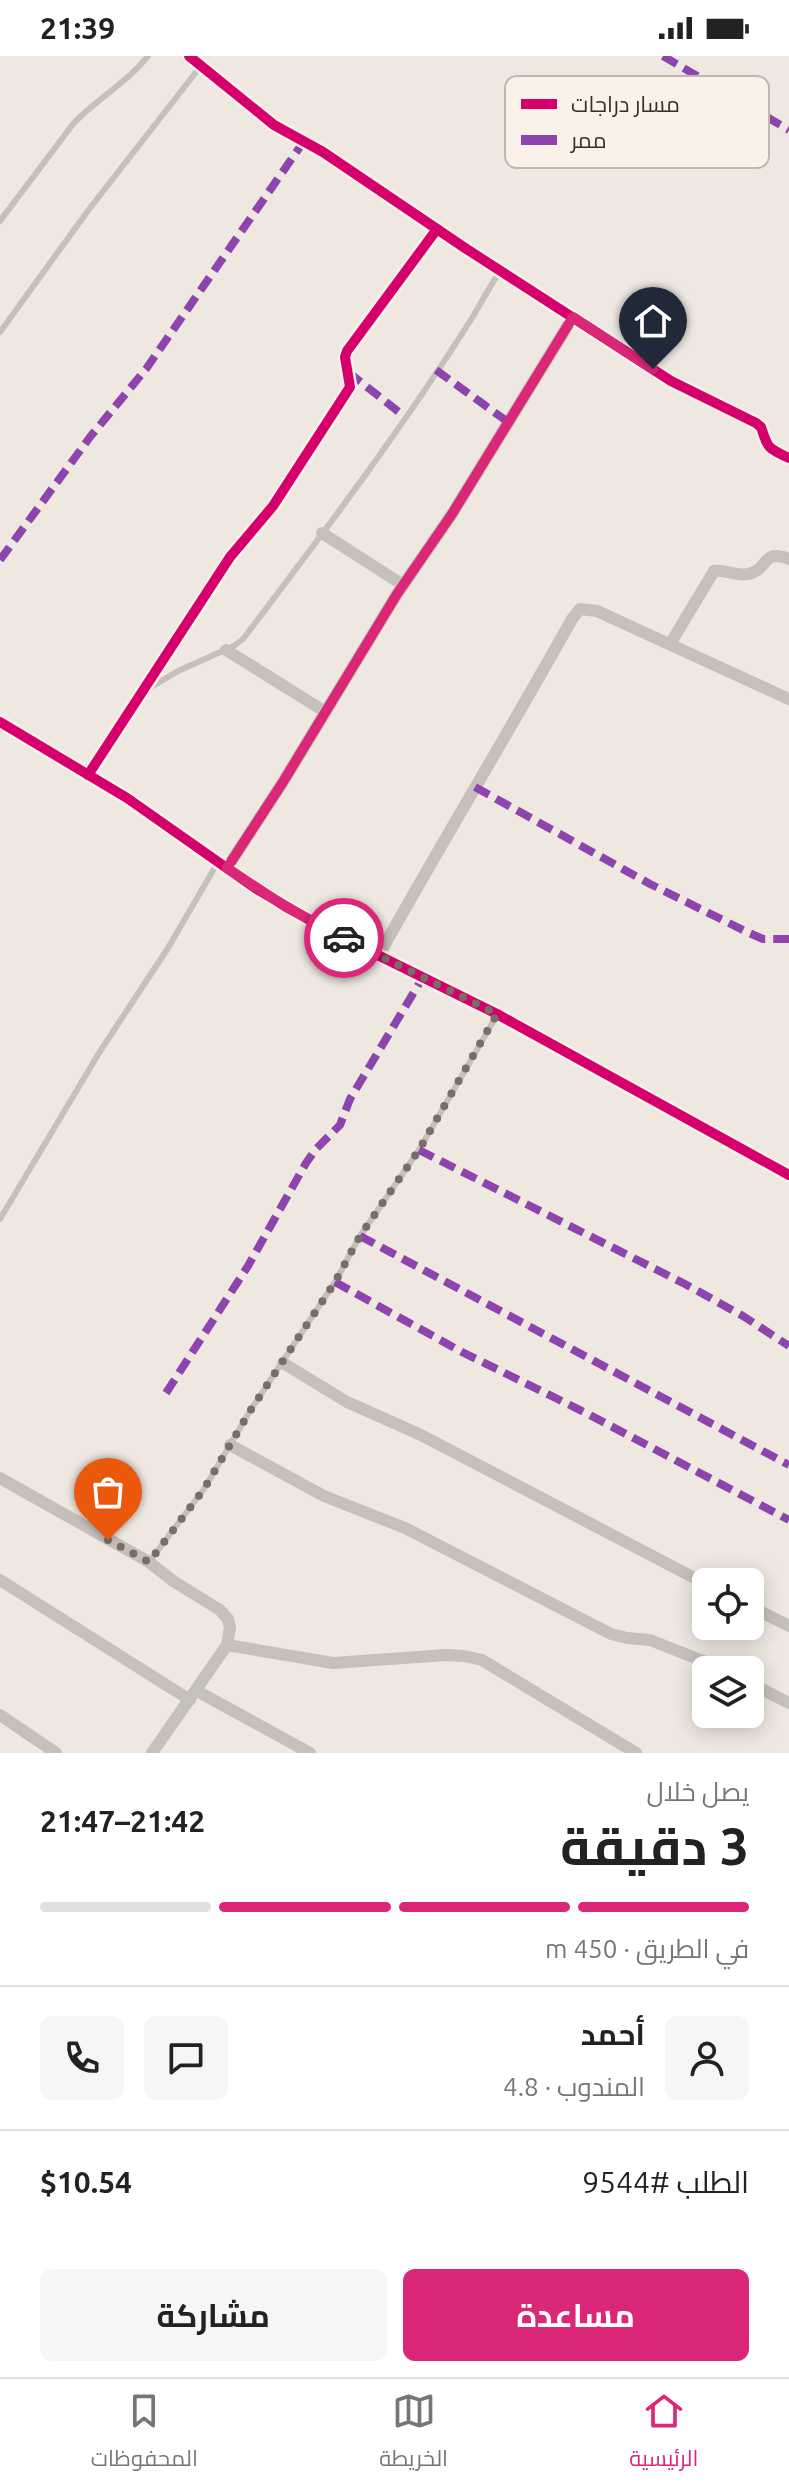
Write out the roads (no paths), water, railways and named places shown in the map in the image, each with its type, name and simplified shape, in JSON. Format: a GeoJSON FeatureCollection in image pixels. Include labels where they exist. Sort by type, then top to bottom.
{"type":"FeatureCollection","features":[{"type":"Feature","properties":{"kind":"street"},"geometry":{"type":"LineString","coordinates":[[189,56],[274,125],[323,152],[671,381],[756,423],[761,427],[768,448],[789,458]]}},
{"type":"Feature","properties":{"kind":"street"},"geometry":{"type":"LineString","coordinates":[[88,775],[230,557],[273,506],[350,387],[345,357],[347,351],[437,229]]}},
{"type":"Feature","properties":{"kind":"street"},"geometry":{"type":"LineString","coordinates":[[222,865],[283,782],[324,711],[403,585],[452,514],[573,317]]}},
{"type":"Feature","properties":{"kind":"street"},"geometry":{"type":"LineString","coordinates":[[322,533],[403,585]]}},
{"type":"Feature","properties":{"kind":"street"},"geometry":{"type":"LineString","coordinates":[[670,644],[714,571],[751,574],[770,557],[776,555],[789,559]]}},
{"type":"Feature","properties":{"kind":"street"},"geometry":{"type":"LineString","coordinates":[[379,955],[440,845],[580,609],[597,611],[789,699]]}},
{"type":"Feature","properties":{"kind":"street"},"geometry":{"type":"LineString","coordinates":[[226,650],[324,711]]}},
{"type":"Feature","properties":{"kind":"street"},"geometry":{"type":"LineString","coordinates":[[0,722],[127,798],[222,865],[325,929],[497,1014],[789,1175]]}},
{"type":"Feature","properties":{"kind":"street"},"geometry":{"type":"LineString","coordinates":[[283,1363],[347,1402],[419,1434],[692,1577]]}},
{"type":"Feature","properties":{"kind":"street"},"geometry":{"type":"LineString","coordinates":[[230,1445],[324,1496],[405,1528],[611,1634],[650,1640],[692,1657]]}},
{"type":"Feature","properties":{"kind":"street"},"geometry":{"type":"LineString","coordinates":[[0,1478],[149,1562],[220,1610],[228,1619],[227,1645],[152,1753]]}},
{"type":"Feature","properties":{"kind":"street"},"geometry":{"type":"LineString","coordinates":[[0,1580],[193,1695],[310,1753]]}},
{"type":"Feature","properties":{"kind":"street"},"geometry":{"type":"LineString","coordinates":[[764,1613],[789,1626]]}},
{"type":"Feature","properties":{"kind":"street"},"geometry":{"type":"LineString","coordinates":[[227,1645],[333,1663],[446,1655],[482,1660],[636,1753]]}},
{"type":"Feature","properties":{"kind":"street"},"geometry":{"type":"LineString","coordinates":[[764,1690],[789,1703]]}},
{"type":"Feature","properties":{"kind":"street"},"geometry":{"type":"LineString","coordinates":[[0,1715],[56,1753]]}},
{"type":"Feature","properties":{"kind":"lane"},"geometry":{"type":"LineString","coordinates":[[0,221],[73,124],[130,76],[148,56]]}},
{"type":"Feature","properties":{"kind":"lane"},"geometry":{"type":"LineString","coordinates":[[0,332],[90,208],[201,65]]}},
{"type":"Feature","properties":{"kind":"lane"},"geometry":{"type":"LineString","coordinates":[[142,693],[178,671],[243,639],[322,533],[465,328],[500,270]]}},
{"type":"Feature","properties":{"kind":"lane"},"geometry":{"type":"LineString","coordinates":[[0,1219],[99,1053],[222,865]]}},
{"type":"Feature","properties":{"kind":"lane"},"geometry":{"type":"LineString","coordinates":[[149,1562],[204,1489],[335,1282],[360,1236],[419,1150],[497,1014]]}}]}
